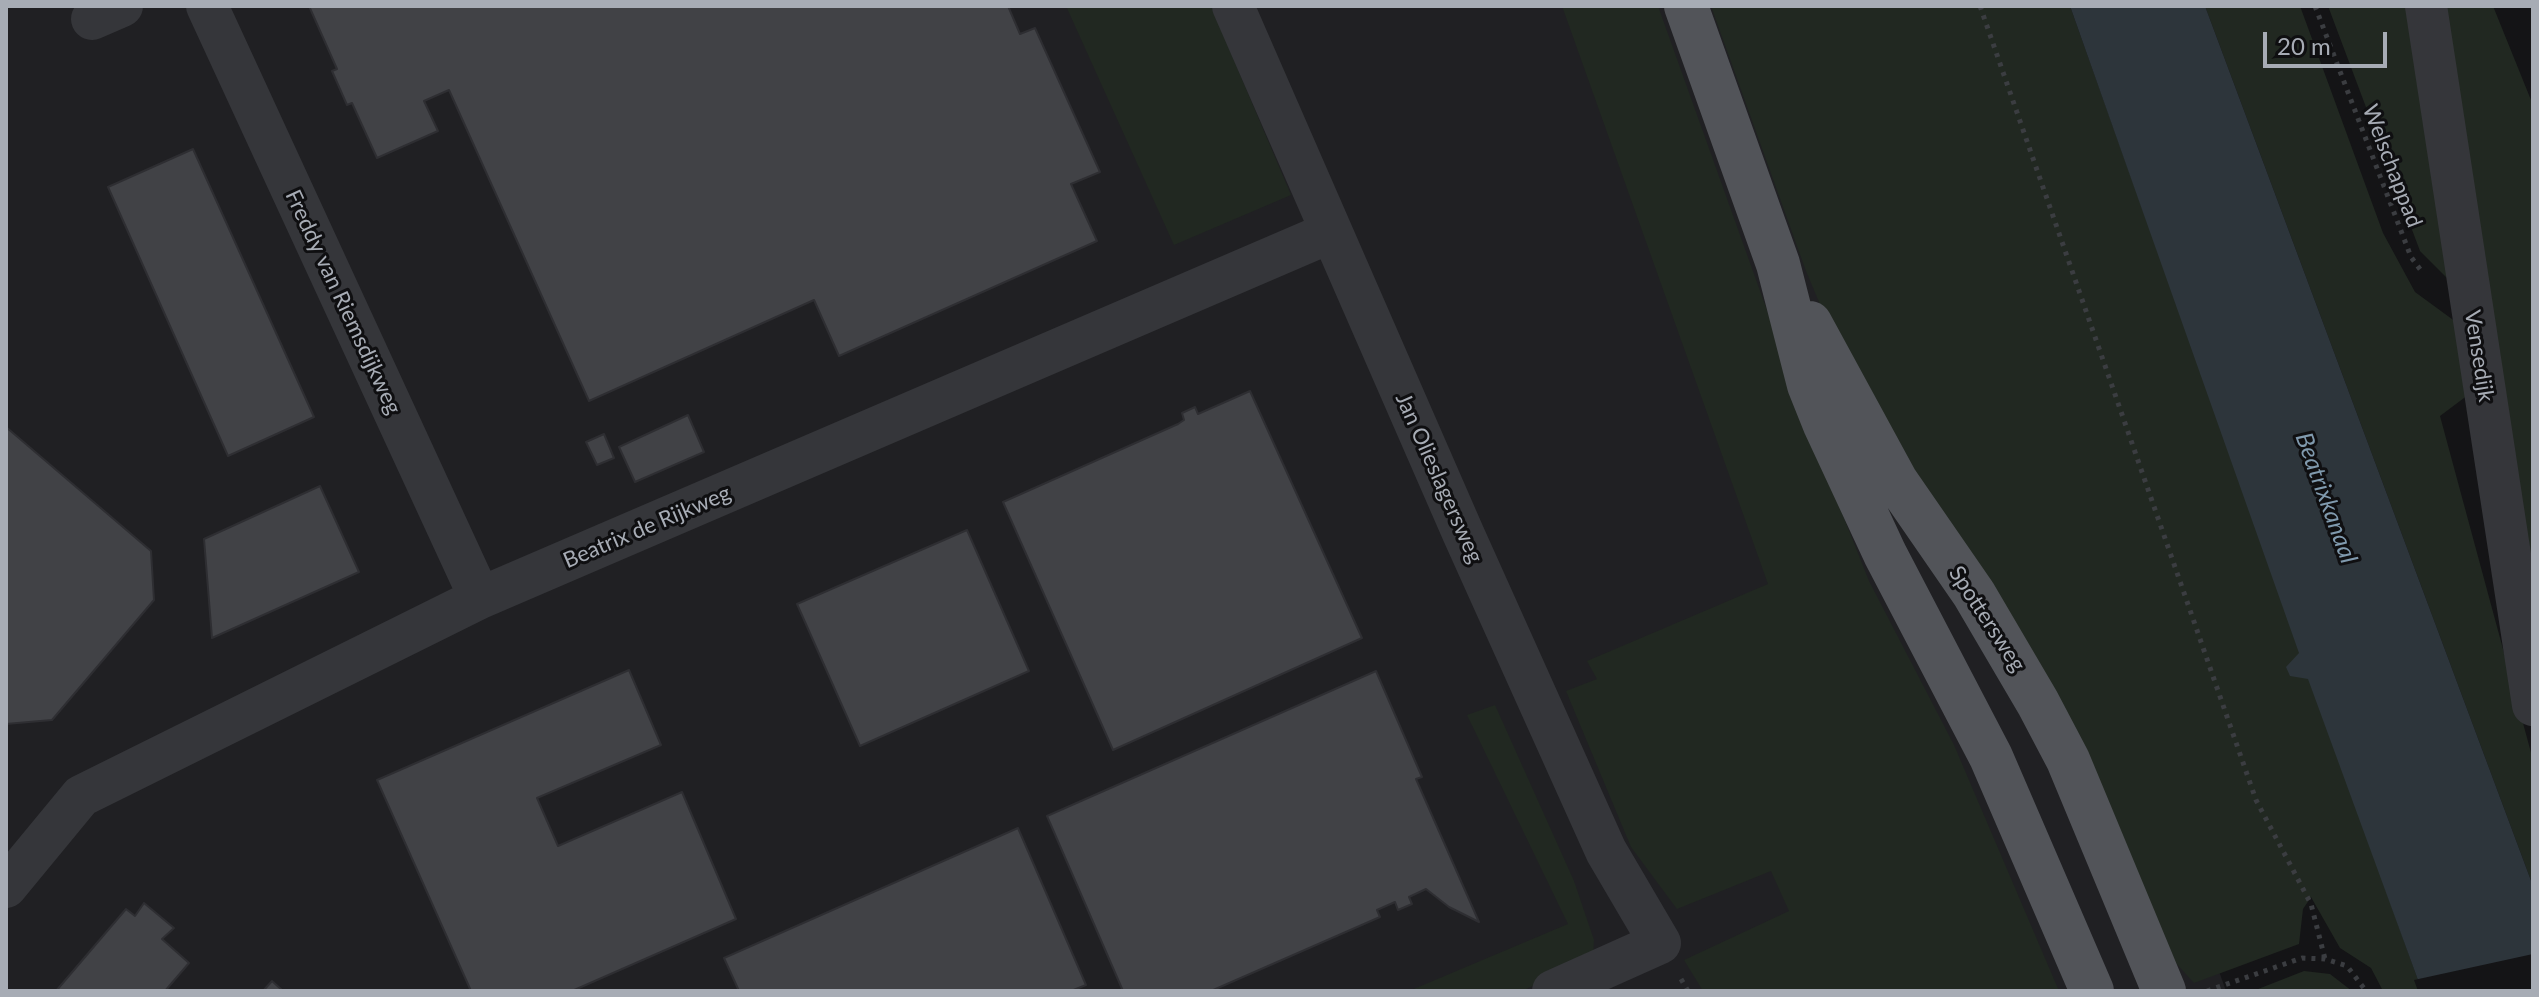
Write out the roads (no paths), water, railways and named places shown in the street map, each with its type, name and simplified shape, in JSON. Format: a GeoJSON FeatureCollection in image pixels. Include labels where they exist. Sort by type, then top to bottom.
{"type":"FeatureCollection","features":[{"type":"Feature","properties":{"kind":"main road","name":"Spottersweg"},"geometry":{"type":"LineString","coordinates":[[1686,6],[1778,264],[1809,385],[1825,425],[1885,554],[1991,757],[2092,991]]}},
{"type":"Feature","properties":{"kind":"main road","name":"Spottersweg"},"geometry":{"type":"LineString","coordinates":[[1778,264],[1896,481],[1974,594],[2038,703],[2068,760],[2164,991]]}},
{"type":"Feature","properties":{"kind":"street","name":"Freddy van Riemsdijkweg"},"geometry":{"type":"LineString","coordinates":[[207,6],[480,598]]}},
{"type":"Feature","properties":{"kind":"street","name":"Jan Olieslagersweg"},"geometry":{"type":"LineString","coordinates":[[1233,6],[1606,851],[1660,943],[1553,991]]}},
{"type":"Feature","properties":{"kind":"street","name":"Vensedijk"},"geometry":{"type":"LineString","coordinates":[[2426,6],[2533,705]]}},
{"type":"Feature","properties":{"kind":"street","name":"Beatrix de Rijkweg"},"geometry":{"type":"LineString","coordinates":[[6,887],[81,796],[480,598],[1331,232]]}},
{"type":"Feature","properties":{"kind":"water","name":"Beatrixkanaal"},"geometry":{"type":"Polygon","coordinates":[[[2070,6],[2205,6],[2533,886],[2533,991],[2422,991],[2308,679],[2290,676],[2286,667],[2299,653],[2070,6]]]}}]}
